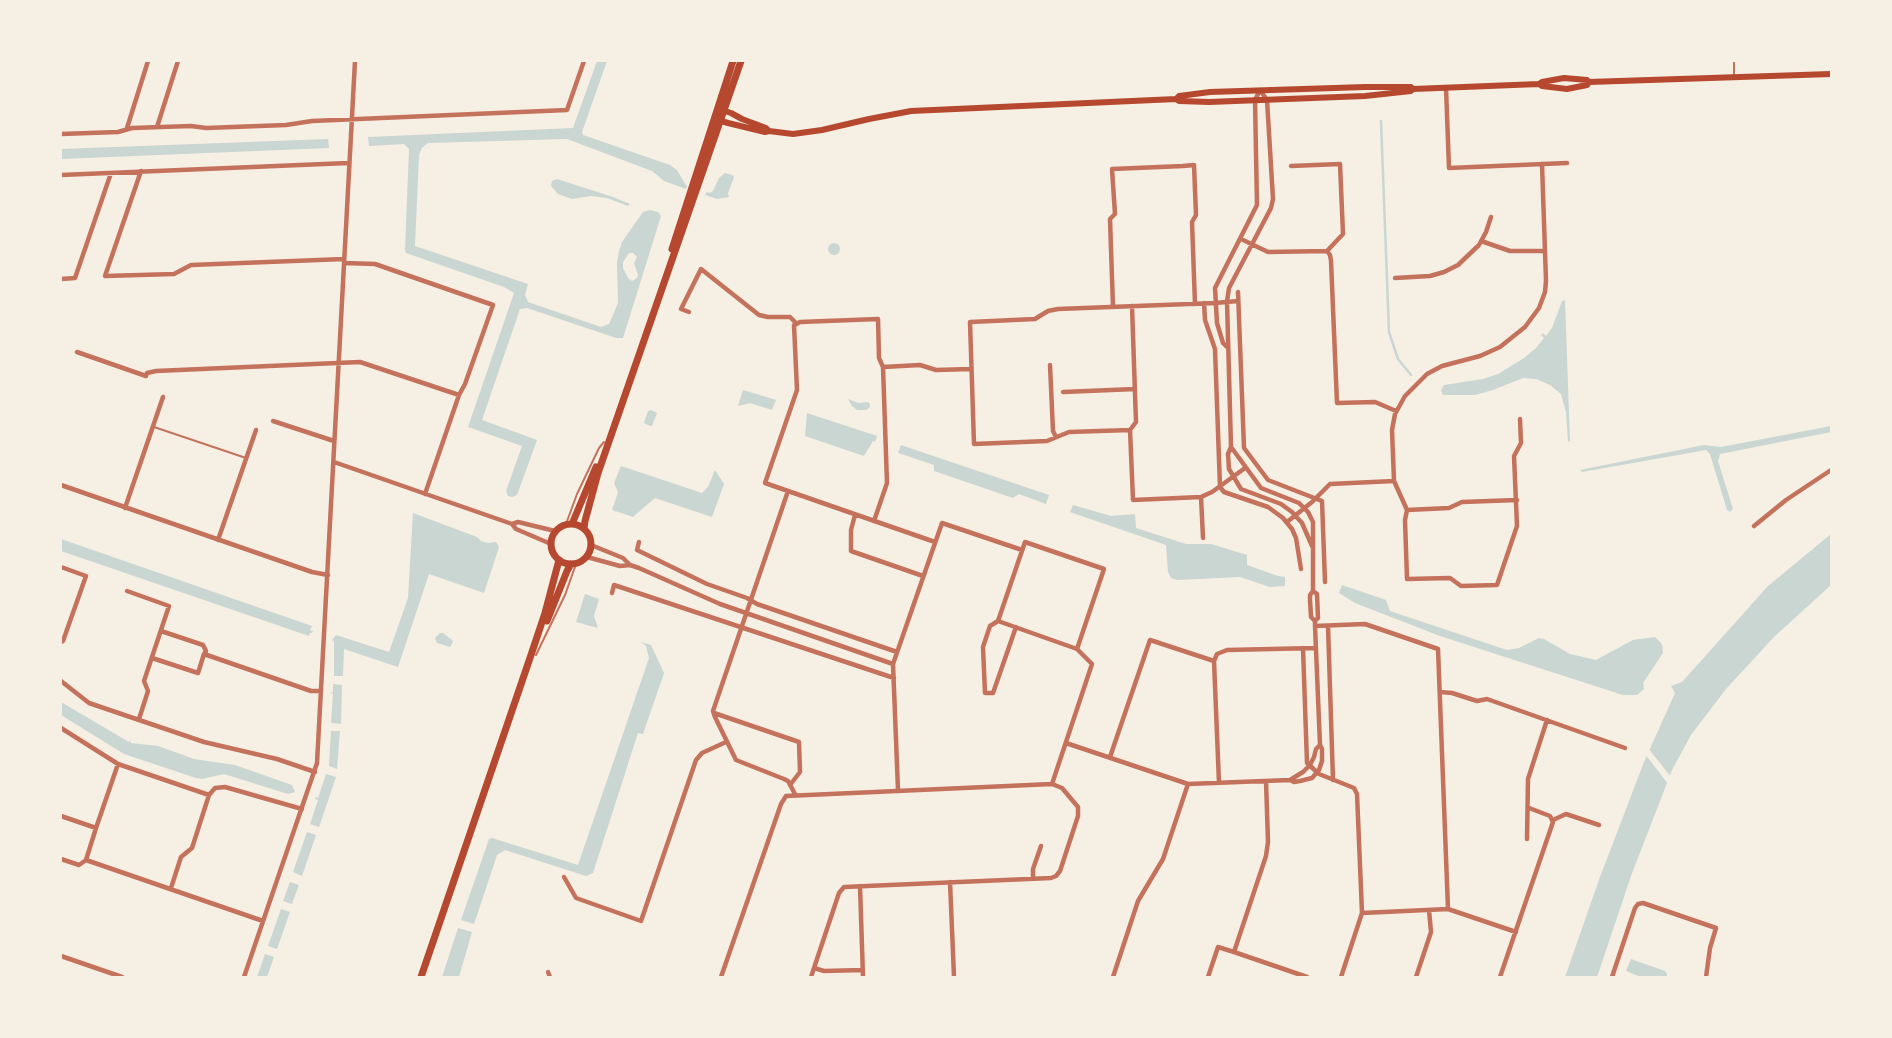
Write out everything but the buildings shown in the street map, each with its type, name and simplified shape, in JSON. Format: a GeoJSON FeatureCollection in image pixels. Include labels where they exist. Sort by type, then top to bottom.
{"type":"FeatureCollection","features":[{"type":"Feature","properties":{"kind":"main road"},"geometry":{"type":"LineString","coordinates":[[696,184],[715,112],[732,61]]}},
{"type":"Feature","properties":{"kind":"main road"},"geometry":{"type":"LineString","coordinates":[[574,564],[558,560],[553,553],[551,544],[555,531],[569,524],[590,482],[690,200],[725,111],[741,61]]}},
{"type":"Feature","properties":{"kind":"main road"},"geometry":{"type":"LineString","coordinates":[[1176,99],[1179,96],[1210,92],[1411,86],[1413,88],[1446,88],[1539,84],[1567,78],[1587,80],[1589,82],[1831,74]]}},
{"type":"Feature","properties":{"kind":"main road"},"geometry":{"type":"LineString","coordinates":[[1539,84],[1564,89],[1587,85],[1589,82]]}},
{"type":"Feature","properties":{"kind":"main road"},"geometry":{"type":"LineString","coordinates":[[715,112],[721,121],[765,132],[785,133],[811,132],[884,115],[934,109],[1176,99],[1188,102],[1365,96],[1411,91],[1413,88]]}},
{"type":"Feature","properties":{"kind":"main road"},"geometry":{"type":"LineString","coordinates":[[715,112],[725,111],[769,131]]}},
{"type":"Feature","properties":{"kind":"main road"},"geometry":{"type":"LineString","coordinates":[[584,528],[598,473],[690,200]]}},
{"type":"Feature","properties":{"kind":"main road"},"geometry":{"type":"LineString","coordinates":[[426,977],[552,608],[567,571],[574,564],[587,557],[591,544],[590,536],[584,528],[569,524]]}},
{"type":"Feature","properties":{"kind":"main road"},"geometry":{"type":"LineString","coordinates":[[421,977],[537,638],[558,560]]}},
{"type":"Feature","properties":{"kind":"street"},"geometry":{"type":"LineString","coordinates":[[127,128],[148,61]]}},
{"type":"Feature","properties":{"kind":"street"},"geometry":{"type":"LineString","coordinates":[[157,127],[178,61]]}},
{"type":"Feature","properties":{"kind":"street"},"geometry":{"type":"LineString","coordinates":[[244,977],[317,763],[354,61]]}},
{"type":"Feature","properties":{"kind":"street"},"geometry":{"type":"LineString","coordinates":[[61,134],[118,132],[127,128],[191,126],[221,128],[295,124],[310,121],[567,110],[584,61]]}},
{"type":"Feature","properties":{"kind":"street"},"geometry":{"type":"LineString","coordinates":[[1446,88],[1449,168],[1567,163]]}},
{"type":"Feature","properties":{"kind":"street"},"geometry":{"type":"LineString","coordinates":[[1226,347],[1217,323],[1215,288],[1255,211],[1258,201],[1255,100],[1260,90],[1267,100],[1273,202],[1229,288],[1226,301],[1228,342],[1226,347],[1231,447],[1228,454],[1229,469],[1237,485],[1245,491],[1281,504],[1296,515],[1312,546]]}},
{"type":"Feature","properties":{"kind":"street"},"geometry":{"type":"LineString","coordinates":[[61,175],[348,163]]}},
{"type":"Feature","properties":{"kind":"street"},"geometry":{"type":"LineString","coordinates":[[1241,239],[1269,252],[1327,251],[1343,234],[1340,164],[1291,166]]}},
{"type":"Feature","properties":{"kind":"street"},"geometry":{"type":"LineString","coordinates":[[1520,419],[1521,442],[1514,456],[1516,530],[1497,585],[1461,586],[1450,578],[1408,579],[1405,525],[1407,510],[1394,481],[1392,427],[1396,411],[1404,396],[1427,374],[1449,364],[1476,357],[1508,342],[1525,327],[1541,304],[1546,280],[1542,164]]}},
{"type":"Feature","properties":{"kind":"street"},"geometry":{"type":"LineString","coordinates":[[1113,307],[1110,219],[1115,214],[1112,168],[1194,165],[1196,215],[1192,222],[1195,304]]}},
{"type":"Feature","properties":{"kind":"street"},"geometry":{"type":"LineString","coordinates":[[141,171],[105,276],[174,274],[191,265],[344,261],[374,264],[493,305],[465,384],[452,413],[425,494]]}},
{"type":"Feature","properties":{"kind":"street"},"geometry":{"type":"LineString","coordinates":[[61,279],[75,278],[111,173]]}},
{"type":"Feature","properties":{"kind":"street"},"geometry":{"type":"LineString","coordinates":[[1395,278],[1430,276],[1449,270],[1468,257],[1481,242],[1491,217]]}},
{"type":"Feature","properties":{"kind":"street"},"geometry":{"type":"LineString","coordinates":[[1481,242],[1510,251],[1545,252]]}},
{"type":"Feature","properties":{"kind":"street"},"geometry":{"type":"LineString","coordinates":[[1327,251],[1331,261],[1337,403],[1376,402],[1396,411]]}},
{"type":"Feature","properties":{"kind":"street"},"geometry":{"type":"LineString","coordinates":[[689,312],[681,309],[701,270],[759,314],[768,317],[790,316],[797,324]]}},
{"type":"Feature","properties":{"kind":"street"},"geometry":{"type":"LineString","coordinates":[[1238,292],[1244,444],[1246,452],[1268,480],[1316,497],[1322,501],[1327,578]]}},
{"type":"Feature","properties":{"kind":"street"},"geometry":{"type":"LineString","coordinates":[[1130,430],[1069,432],[1047,441],[974,444],[970,322],[1035,319],[1052,310],[1238,301]]}},
{"type":"Feature","properties":{"kind":"street"},"geometry":{"type":"LineString","coordinates":[[1204,303],[1206,323],[1214,345],[1220,486],[1224,492],[1272,510],[1287,522],[1295,534],[1301,569]]}},
{"type":"Feature","properties":{"kind":"street"},"geometry":{"type":"LineString","coordinates":[[1132,306],[1136,422],[1130,430],[1133,500],[1201,497],[1220,486],[1244,468]]}},
{"type":"Feature","properties":{"kind":"street"},"geometry":{"type":"LineString","coordinates":[[874,521],[887,483],[883,367],[879,358],[878,319],[800,322],[794,325],[797,390],[765,484],[935,542]]}},
{"type":"Feature","properties":{"kind":"street"},"geometry":{"type":"LineString","coordinates":[[77,352],[146,376],[147,373],[156,371],[361,362],[459,395]]}},
{"type":"Feature","properties":{"kind":"street"},"geometry":{"type":"LineString","coordinates":[[883,367],[918,365],[936,370],[971,369]]}},
{"type":"Feature","properties":{"kind":"street"},"geometry":{"type":"LineString","coordinates":[[1050,365],[1052,431],[1056,438]]}},
{"type":"Feature","properties":{"kind":"street"},"geometry":{"type":"LineString","coordinates":[[1063,392],[1135,389]]}},
{"type":"Feature","properties":{"kind":"street"},"geometry":{"type":"LineString","coordinates":[[125,508],[163,397]]}},
{"type":"Feature","properties":{"kind":"street"},"geometry":{"type":"LineString","coordinates":[[273,421],[334,441]]}},
{"type":"Feature","properties":{"kind":"street"},"geometry":{"type":"LineString","coordinates":[[218,540],[256,430]]}},
{"type":"Feature","properties":{"kind":"street"},"geometry":{"type":"LineString","coordinates":[[1066,743],[1188,784],[1290,780],[1294,782],[1312,778],[1318,773],[1322,761],[1322,749],[1320,746],[1315,624],[1318,618],[1317,594],[1313,591],[1313,522],[1304,508],[1291,499],[1262,488],[1244,468],[1231,447]]}},
{"type":"Feature","properties":{"kind":"street"},"geometry":{"type":"LineString","coordinates":[[334,462],[512,524],[516,529],[551,544]]}},
{"type":"Feature","properties":{"kind":"street"},"geometry":{"type":"LineString","coordinates":[[1754,526],[1786,500],[1831,470]]}},
{"type":"Feature","properties":{"kind":"street"},"geometry":{"type":"LineString","coordinates":[[1287,522],[1325,487],[1331,484],[1394,481]]}},
{"type":"Feature","properties":{"kind":"street"},"geometry":{"type":"LineString","coordinates":[[61,485],[218,540],[319,574],[328,575]]}},
{"type":"Feature","properties":{"kind":"street"},"geometry":{"type":"LineString","coordinates":[[788,491],[714,713],[737,762],[783,778],[795,794]]}},
{"type":"Feature","properties":{"kind":"street"},"geometry":{"type":"LineString","coordinates":[[1201,497],[1203,538]]}},
{"type":"Feature","properties":{"kind":"street"},"geometry":{"type":"LineString","coordinates":[[1407,510],[1449,508],[1462,502],[1516,500]]}},
{"type":"Feature","properties":{"kind":"street"},"geometry":{"type":"LineString","coordinates":[[855,515],[851,530],[852,551],[923,576]]}},
{"type":"Feature","properties":{"kind":"street"},"geometry":{"type":"LineString","coordinates":[[512,524],[518,522],[555,531]]}},
{"type":"Feature","properties":{"kind":"street"},"geometry":{"type":"LineString","coordinates":[[898,790],[893,664],[942,523],[1022,550]]}},
{"type":"Feature","properties":{"kind":"street"},"geometry":{"type":"LineString","coordinates":[[639,542],[637,550],[707,584],[757,604],[897,652]]}},
{"type":"Feature","properties":{"kind":"street"},"geometry":{"type":"LineString","coordinates":[[1016,627],[993,693],[985,694],[983,646],[990,626],[998,621],[1025,542],[1104,569],[1077,648]]}},
{"type":"Feature","properties":{"kind":"street"},"geometry":{"type":"LineString","coordinates":[[591,544],[623,558],[630,565],[660,576],[712,601],[893,664]]}},
{"type":"Feature","properties":{"kind":"street"},"geometry":{"type":"LineString","coordinates":[[587,557],[620,566],[630,565]]}},
{"type":"Feature","properties":{"kind":"street"},"geometry":{"type":"LineString","coordinates":[[61,567],[86,576],[63,642],[61,642]]}},
{"type":"Feature","properties":{"kind":"street"},"geometry":{"type":"LineString","coordinates":[[612,593],[614,585],[894,678]]}},
{"type":"Feature","properties":{"kind":"street"},"geometry":{"type":"LineString","coordinates":[[127,591],[170,606],[144,681],[148,691],[139,720]]}},
{"type":"Feature","properties":{"kind":"street"},"geometry":{"type":"LineString","coordinates":[[998,621],[1077,648],[1092,664],[1052,784]]}},
{"type":"Feature","properties":{"kind":"street"},"geometry":{"type":"LineString","coordinates":[[1315,624],[1328,626],[1365,624],[1438,649],[1448,909]]}},
{"type":"Feature","properties":{"kind":"street"},"geometry":{"type":"LineString","coordinates":[[1328,626],[1333,780]]}},
{"type":"Feature","properties":{"kind":"street"},"geometry":{"type":"LineString","coordinates":[[152,658],[198,673],[206,651],[203,645],[161,631]]}},
{"type":"Feature","properties":{"kind":"street"},"geometry":{"type":"LineString","coordinates":[[1110,757],[1150,640],[1214,661]]}},
{"type":"Feature","properties":{"kind":"street"},"geometry":{"type":"LineString","coordinates":[[1303,648],[1307,763],[1318,773],[1354,788],[1357,794],[1362,912],[1341,977]]}},
{"type":"Feature","properties":{"kind":"street"},"geometry":{"type":"LineString","coordinates":[[1219,783],[1214,661],[1218,654],[1223,650],[1316,648]]}},
{"type":"Feature","properties":{"kind":"street"},"geometry":{"type":"LineString","coordinates":[[204,654],[311,691],[321,692]]}},
{"type":"Feature","properties":{"kind":"street"},"geometry":{"type":"LineString","coordinates":[[61,681],[89,703],[204,742],[277,759],[315,772]]}},
{"type":"Feature","properties":{"kind":"street"},"geometry":{"type":"LineString","coordinates":[[1440,692],[1452,693],[1477,701],[1487,699],[1625,748]]}},
{"type":"Feature","properties":{"kind":"street"},"geometry":{"type":"LineString","coordinates":[[714,713],[799,742],[800,772],[790,785]]}},
{"type":"Feature","properties":{"kind":"street"},"geometry":{"type":"LineString","coordinates":[[1528,839],[1529,775],[1547,720]]}},
{"type":"Feature","properties":{"kind":"street"},"geometry":{"type":"LineString","coordinates":[[61,728],[118,764],[209,795]]}},
{"type":"Feature","properties":{"kind":"street"},"geometry":{"type":"LineString","coordinates":[[564,877],[576,898],[641,920],[696,762],[699,756],[726,742]]}},
{"type":"Feature","properties":{"kind":"street"},"geometry":{"type":"LineString","coordinates":[[1290,780],[1310,765],[1316,749],[1320,746]]}},
{"type":"Feature","properties":{"kind":"street"},"geometry":{"type":"LineString","coordinates":[[61,859],[80,865],[86,860],[118,764]]}},
{"type":"Feature","properties":{"kind":"street"},"geometry":{"type":"LineString","coordinates":[[1234,952],[1268,849],[1266,781]]}},
{"type":"Feature","properties":{"kind":"street"},"geometry":{"type":"LineString","coordinates":[[721,977],[782,801],[786,796],[795,794],[1052,784],[1062,788],[1078,807],[1079,814],[1059,872],[1049,879],[842,888],[811,977]]}},
{"type":"Feature","properties":{"kind":"street"},"geometry":{"type":"LineString","coordinates":[[1112,977],[1138,901],[1163,859],[1188,784]]}},
{"type":"Feature","properties":{"kind":"street"},"geometry":{"type":"LineString","coordinates":[[170,888],[181,857],[192,848],[209,795],[215,788],[222,786],[302,810]]}},
{"type":"Feature","properties":{"kind":"street"},"geometry":{"type":"LineString","coordinates":[[1528,808],[1550,816],[1553,820]]}},
{"type":"Feature","properties":{"kind":"street"},"geometry":{"type":"LineString","coordinates":[[1500,977],[1553,820],[1566,814],[1599,825]]}},
{"type":"Feature","properties":{"kind":"street"},"geometry":{"type":"LineString","coordinates":[[61,816],[96,828]]}},
{"type":"Feature","properties":{"kind":"street"},"geometry":{"type":"LineString","coordinates":[[1033,879],[1033,869],[1041,846]]}},
{"type":"Feature","properties":{"kind":"street"},"geometry":{"type":"LineString","coordinates":[[86,860],[263,921]]}},
{"type":"Feature","properties":{"kind":"street"},"geometry":{"type":"LineString","coordinates":[[950,882],[954,977]]}},
{"type":"Feature","properties":{"kind":"street"},"geometry":{"type":"LineString","coordinates":[[860,886],[863,977]]}},
{"type":"Feature","properties":{"kind":"street"},"geometry":{"type":"LineString","coordinates":[[1612,977],[1635,908],[1638,904],[1643,903],[1716,928],[1710,948],[1706,977]]}},
{"type":"Feature","properties":{"kind":"street"},"geometry":{"type":"LineString","coordinates":[[1362,912],[1448,909],[1516,932]]}},
{"type":"Feature","properties":{"kind":"street"},"geometry":{"type":"LineString","coordinates":[[1416,977],[1431,932],[1430,910]]}},
{"type":"Feature","properties":{"kind":"street"},"geometry":{"type":"LineString","coordinates":[[1208,977],[1218,947],[1307,977]]}},
{"type":"Feature","properties":{"kind":"street"},"geometry":{"type":"LineString","coordinates":[[61,956],[122,977]]}},
{"type":"Feature","properties":{"kind":"street"},"geometry":{"type":"LineString","coordinates":[[814,968],[824,971],[863,970]]}},
{"type":"Feature","properties":{"kind":"lane"},"geometry":{"type":"LineString","coordinates":[[1734,61],[1734,77]]}},
{"type":"Feature","properties":{"kind":"lane"},"geometry":{"type":"LineString","coordinates":[[153,426],[246,458]]}},
{"type":"Feature","properties":{"kind":"shaded area"},"geometry":{"type":"Polygon","coordinates":[[[597,61],[607,61],[582,132],[583,135],[670,165],[677,170],[687,186],[686,189],[664,181],[652,171],[567,139],[428,143],[422,148],[419,155],[415,246],[528,284],[525,295],[528,302],[601,327],[609,324],[618,303],[617,263],[622,242],[643,212],[650,210],[658,212],[661,216],[623,338],[616,338],[527,308],[520,309],[482,420],[537,440],[517,495],[512,497],[508,496],[506,491],[522,446],[468,427],[514,293],[504,287],[406,253],[409,149],[404,144],[369,146],[368,137],[573,128],[597,61]],[[629,253],[623,262],[623,268],[628,278],[632,281],[638,275],[634,263],[637,257],[633,253],[629,253]]]}},
{"type":"Feature","properties":{"kind":"shaded area"},"geometry":{"type":"Polygon","coordinates":[[[328,139],[329,148],[61,159],[61,149],[328,139]]]}},
{"type":"Feature","properties":{"kind":"shaded area"},"geometry":{"type":"Polygon","coordinates":[[[725,173],[734,177],[728,193],[729,197],[717,199],[705,195],[707,192],[713,191],[719,178],[725,173]]]}},
{"type":"Feature","properties":{"kind":"shaded area"},"geometry":{"type":"Polygon","coordinates":[[[557,179],[630,204],[628,206],[607,198],[591,196],[572,199],[558,194],[551,186],[552,181],[557,179]]]}},
{"type":"Feature","properties":{"kind":"shaded area"},"geometry":{"type":"Polygon","coordinates":[[[834,243],[840,249],[834,255],[828,249],[834,243]]]}},
{"type":"Feature","properties":{"kind":"shaded area"},"geometry":{"type":"Polygon","coordinates":[[[1565,300],[1570,442],[1568,441],[1566,412],[1561,394],[1550,385],[1536,379],[1523,378],[1475,395],[1443,395],[1441,390],[1444,385],[1483,379],[1498,374],[1524,358],[1544,338],[1541,335],[1543,333],[1546,336],[1552,328],[1562,301],[1565,300]]]}},
{"type":"Feature","properties":{"kind":"shaded area"},"geometry":{"type":"Polygon","coordinates":[[[743,390],[776,400],[772,410],[750,403],[738,406],[743,390]]]}},
{"type":"Feature","properties":{"kind":"shaded area"},"geometry":{"type":"Polygon","coordinates":[[[848,399],[858,403],[868,402],[870,407],[866,410],[857,410],[848,399]]]}},
{"type":"Feature","properties":{"kind":"shaded area"},"geometry":{"type":"Polygon","coordinates":[[[651,410],[657,413],[652,426],[650,426],[644,423],[648,411],[651,410]]]}},
{"type":"Feature","properties":{"kind":"shaded area"},"geometry":{"type":"Polygon","coordinates":[[[807,413],[877,436],[875,442],[873,441],[864,456],[805,436],[807,413]]]}},
{"type":"Feature","properties":{"kind":"shaded area"},"geometry":{"type":"Polygon","coordinates":[[[1831,426],[1831,432],[1720,454],[1718,461],[1733,509],[1730,512],[1727,510],[1710,454],[1706,450],[1582,472],[1580,470],[1704,445],[1721,447],[1831,426]]]}},
{"type":"Feature","properties":{"kind":"shaded area"},"geometry":{"type":"Polygon","coordinates":[[[901,445],[1049,495],[1046,504],[1019,494],[1013,498],[934,471],[934,465],[898,453],[901,445]]]}},
{"type":"Feature","properties":{"kind":"shaded area"},"geometry":{"type":"Polygon","coordinates":[[[621,466],[702,493],[708,487],[715,470],[724,484],[712,517],[655,498],[633,517],[612,510],[618,492],[614,483],[621,466]]]}},
{"type":"Feature","properties":{"kind":"shaded area"},"geometry":{"type":"Polygon","coordinates":[[[1073,505],[1111,516],[1135,514],[1136,528],[1186,544],[1211,544],[1247,555],[1247,565],[1285,577],[1285,586],[1270,587],[1240,577],[1177,580],[1171,578],[1168,572],[1166,545],[1070,512],[1073,505]]]}},
{"type":"Feature","properties":{"kind":"shaded area"},"geometry":{"type":"Polygon","coordinates":[[[413,513],[477,537],[481,541],[488,543],[496,542],[499,547],[484,593],[429,574],[398,667],[344,649],[343,676],[334,676],[334,641],[332,640],[336,635],[389,652],[408,598],[413,513]]]}},
{"type":"Feature","properties":{"kind":"shaded area"},"geometry":{"type":"Polygon","coordinates":[[[1831,534],[1831,585],[1774,637],[1726,689],[1691,735],[1672,770],[1631,876],[1597,977],[1565,977],[1600,877],[1644,762],[1675,693],[1671,686],[1682,682],[1768,586],[1831,534]]]}},
{"type":"Feature","properties":{"kind":"shaded area"},"geometry":{"type":"Polygon","coordinates":[[[61,539],[312,626],[310,630],[313,631],[309,636],[61,551],[61,539]]]}},
{"type":"Feature","properties":{"kind":"shaded area"},"geometry":{"type":"Polygon","coordinates":[[[1342,585],[1386,600],[1390,611],[1507,650],[1519,648],[1539,638],[1570,654],[1596,660],[1633,640],[1655,637],[1662,644],[1663,653],[1643,683],[1644,689],[1637,695],[1623,695],[1440,636],[1355,603],[1339,593],[1342,585]]]}},
{"type":"Feature","properties":{"kind":"shaded area"},"geometry":{"type":"Polygon","coordinates":[[[585,594],[599,599],[594,616],[598,628],[576,622],[585,594]]]}},
{"type":"Feature","properties":{"kind":"shaded area"},"geometry":{"type":"Polygon","coordinates":[[[440,633],[443,633],[452,640],[453,642],[450,647],[437,643],[435,638],[440,633]]]}},
{"type":"Feature","properties":{"kind":"shaded area"},"geometry":{"type":"Polygon","coordinates":[[[641,642],[651,645],[664,673],[643,734],[638,733],[593,873],[586,876],[505,850],[497,855],[474,924],[461,920],[489,839],[492,838],[578,865],[649,658],[646,646],[641,642]]]}},
{"type":"Feature","properties":{"kind":"shaded area"},"geometry":{"type":"Polygon","coordinates":[[[333,684],[342,685],[341,724],[331,723],[333,694],[330,693],[333,692],[333,684]]]}},
{"type":"Feature","properties":{"kind":"shaded area"},"geometry":{"type":"Polygon","coordinates":[[[61,702],[129,742],[130,740],[131,743],[158,746],[194,759],[235,765],[292,785],[295,792],[288,794],[224,774],[202,779],[196,778],[124,754],[61,715],[61,702]]]}},
{"type":"Feature","properties":{"kind":"shaded area"},"geometry":{"type":"Polygon","coordinates":[[[331,731],[340,731],[337,769],[329,766],[331,731]]]}},
{"type":"Feature","properties":{"kind":"shaded area"},"geometry":{"type":"Polygon","coordinates":[[[326,774],[336,777],[319,827],[310,824],[318,800],[315,799],[316,797],[318,798],[326,774]]]}},
{"type":"Feature","properties":{"kind":"shaded area"},"geometry":{"type":"Polygon","coordinates":[[[307,832],[316,835],[302,876],[293,872],[307,832]]]}},
{"type":"Feature","properties":{"kind":"shaded area"},"geometry":{"type":"Polygon","coordinates":[[[290,882],[299,885],[292,904],[283,901],[290,882]]]}},
{"type":"Feature","properties":{"kind":"shaded area"},"geometry":{"type":"Polygon","coordinates":[[[281,909],[290,912],[277,949],[268,946],[281,909]]]}},
{"type":"Feature","properties":{"kind":"shaded area"},"geometry":{"type":"Polygon","coordinates":[[[458,928],[472,932],[459,977],[442,977],[458,928]]]}},
{"type":"Feature","properties":{"kind":"shaded area"},"geometry":{"type":"Polygon","coordinates":[[[265,954],[274,957],[267,977],[257,977],[265,954]]]}},
{"type":"Feature","properties":{"kind":"shaded area"},"geometry":{"type":"Polygon","coordinates":[[[1631,959],[1665,971],[1667,977],[1641,977],[1626,971],[1631,959]]]}},
{"type":"Feature","properties":{"kind":"pier"},"geometry":{"type":"Polygon","coordinates":[[[1648,748],[1671,777],[1668,784],[1645,754],[1648,748]]]}},
{"type":"Feature","properties":{"kind":"waterway"},"geometry":{"type":"LineString","coordinates":[[1381,121],[1389,332],[1398,359],[1411,375]]}}]}
